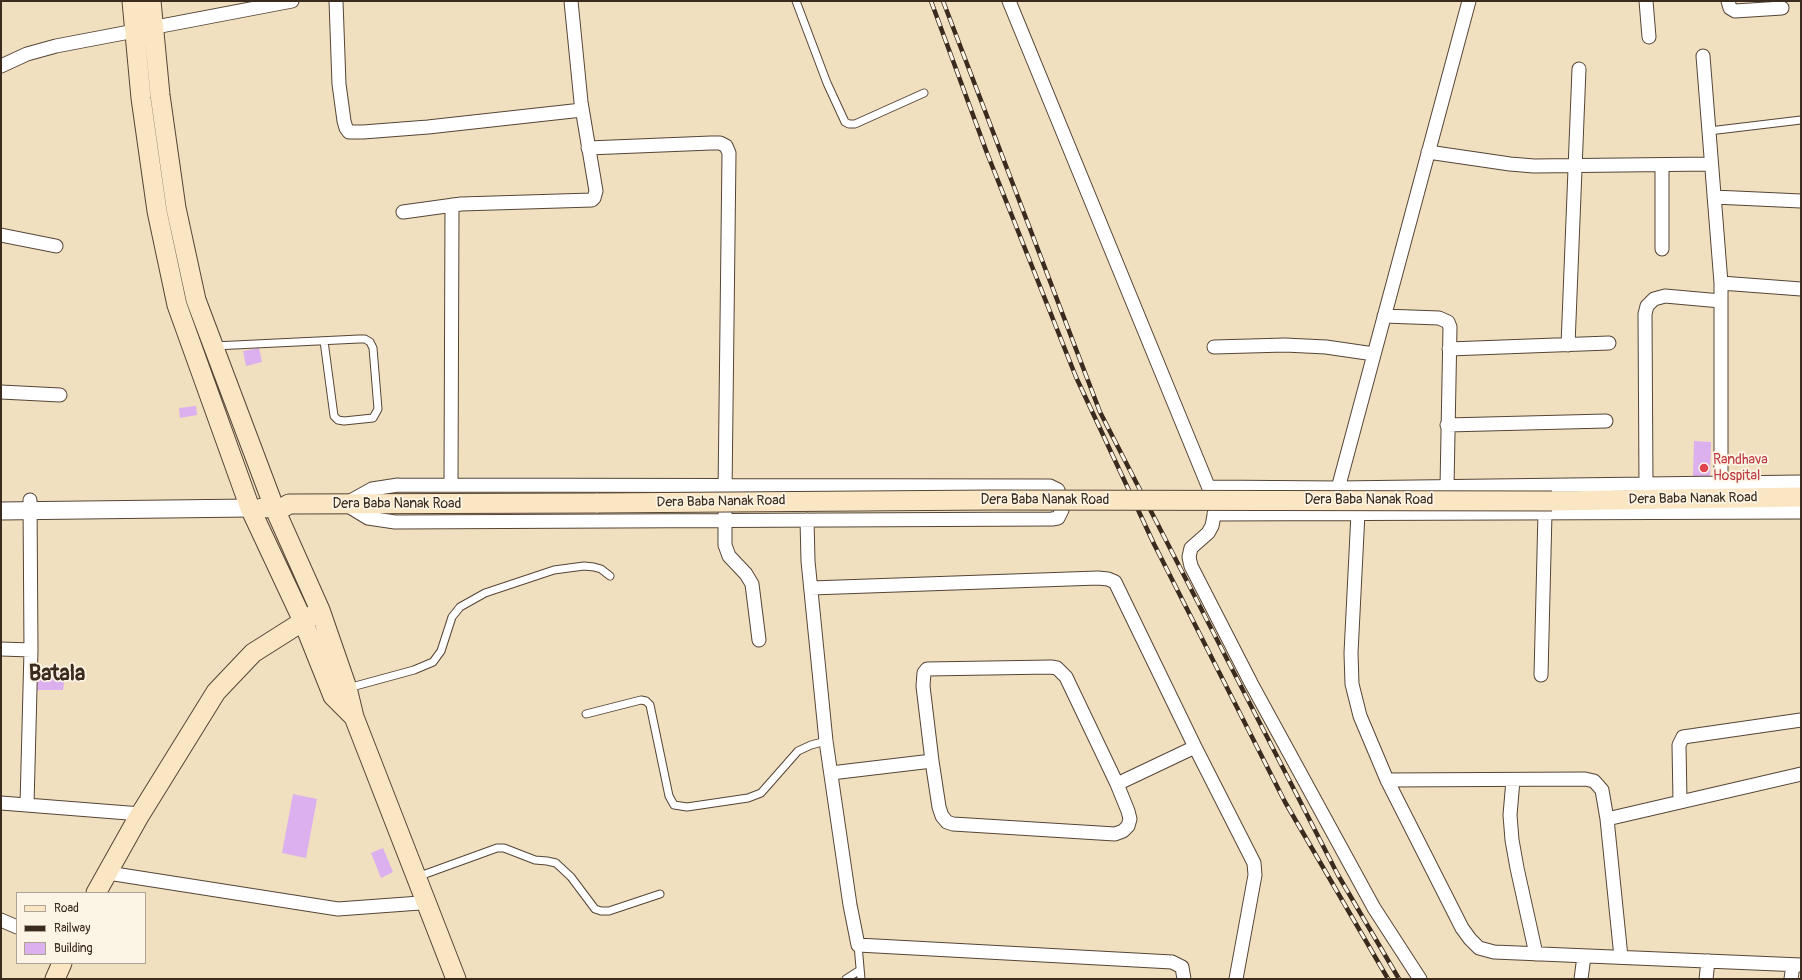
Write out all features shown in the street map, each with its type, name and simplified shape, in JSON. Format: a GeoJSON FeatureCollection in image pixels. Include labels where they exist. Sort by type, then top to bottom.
{"type":"FeatureCollection","features":[{"type":"Feature","properties":{"kind":"main road"},"geometry":{"type":"LineString","coordinates":[[132,1],[141,98],[156,211],[177,305],[248,503],[303,621],[333,696],[354,717]]}},
{"type":"Feature","properties":{"kind":"main road"},"geometry":{"type":"LineString","coordinates":[[151,1],[160,95],[176,208],[196,300],[212,346],[278,503],[320,610],[348,688],[354,717],[456,979]]}},
{"type":"Feature","properties":{"kind":"main road","name":"Dera Baba Nanak Road"},"geometry":{"type":"LineString","coordinates":[[248,503],[383,504],[984,500],[1552,501],[1801,497]]}},
{"type":"Feature","properties":{"kind":"main road"},"geometry":{"type":"LineString","coordinates":[[97,892],[141,814],[216,692],[253,653],[320,610]]}},
{"type":"Feature","properties":{"kind":"main road"},"geometry":{"type":"LineString","coordinates":[[56,979],[62,964]]}},
{"type":"Feature","properties":{"kind":"street"},"geometry":{"type":"LineString","coordinates":[[1,66],[27,54],[56,46],[292,1]]}},
{"type":"Feature","properties":{"kind":"street"},"geometry":{"type":"LineString","coordinates":[[336,1],[339,84],[344,122],[349,132],[428,127],[582,110]]}},
{"type":"Feature","properties":{"kind":"street"},"geometry":{"type":"LineString","coordinates":[[403,212],[452,205],[502,202],[592,200],[594,198],[596,191],[582,110],[571,1]]}},
{"type":"Feature","properties":{"kind":"street"},"geometry":{"type":"LineString","coordinates":[[1010,1],[1213,498],[1214,514],[1212,526],[1208,533],[1191,548],[1189,557],[1191,566],[1250,683],[1374,908],[1420,979]]}},
{"type":"Feature","properties":{"kind":"street"},"geometry":{"type":"LineString","coordinates":[[1331,513],[1469,1]]}},
{"type":"Feature","properties":{"kind":"street"},"geometry":{"type":"LineString","coordinates":[[1646,1],[1649,37]]}},
{"type":"Feature","properties":{"kind":"street"},"geometry":{"type":"LineString","coordinates":[[1728,1],[1730,8],[1735,11],[1782,8]]}},
{"type":"Feature","properties":{"kind":"street"},"geometry":{"type":"LineString","coordinates":[[1703,56],[1721,283],[1721,483]]}},
{"type":"Feature","properties":{"kind":"street"},"geometry":{"type":"LineString","coordinates":[[1568,344],[1579,69]]}},
{"type":"Feature","properties":{"kind":"street"},"geometry":{"type":"LineString","coordinates":[[588,148],[711,143],[720,143],[726,146],[728,153],[725,545],[729,556],[746,574],[752,584],[759,640]]}},
{"type":"Feature","properties":{"kind":"street"},"geometry":{"type":"LineString","coordinates":[[1428,152],[1510,164],[1576,166],[1711,164]]}},
{"type":"Feature","properties":{"kind":"street"},"geometry":{"type":"LineString","coordinates":[[1662,165],[1662,249]]}},
{"type":"Feature","properties":{"kind":"street"},"geometry":{"type":"LineString","coordinates":[[1714,197],[1801,201]]}},
{"type":"Feature","properties":{"kind":"street"},"geometry":{"type":"LineString","coordinates":[[451,485],[452,205]]}},
{"type":"Feature","properties":{"kind":"street"},"geometry":{"type":"LineString","coordinates":[[1,235],[56,246]]}},
{"type":"Feature","properties":{"kind":"street"},"geometry":{"type":"LineString","coordinates":[[1721,283],[1801,289]]}},
{"type":"Feature","properties":{"kind":"street"},"geometry":{"type":"LineString","coordinates":[[1646,484],[1645,314],[1647,306],[1654,299],[1665,296],[1721,301]]}},
{"type":"Feature","properties":{"kind":"street"},"geometry":{"type":"LineString","coordinates":[[1384,316],[1444,320],[1448,322],[1450,327],[1447,487]]}},
{"type":"Feature","properties":{"kind":"street"},"geometry":{"type":"LineString","coordinates":[[1449,349],[1609,343]]}},
{"type":"Feature","properties":{"kind":"street"},"geometry":{"type":"LineString","coordinates":[[1214,347],[1285,345],[1326,347],[1374,354]]}},
{"type":"Feature","properties":{"kind":"street"},"geometry":{"type":"LineString","coordinates":[[1,392],[60,394]]}},
{"type":"Feature","properties":{"kind":"street"},"geometry":{"type":"LineString","coordinates":[[1447,425],[1606,421]]}},
{"type":"Feature","properties":{"kind":"street"},"geometry":{"type":"LineString","coordinates":[[1209,487],[1338,488],[1801,482]]}},
{"type":"Feature","properties":{"kind":"street"},"geometry":{"type":"LineString","coordinates":[[451,485],[1050,486],[1058,490],[1062,510],[1058,518],[1052,519],[395,522],[368,518],[345,504],[362,494],[382,486],[451,485]]}},
{"type":"Feature","properties":{"kind":"street"},"geometry":{"type":"LineString","coordinates":[[1,501],[30,505],[248,503]]}},
{"type":"Feature","properties":{"kind":"street"},"geometry":{"type":"LineString","coordinates":[[1,511],[30,505]]}},
{"type":"Feature","properties":{"kind":"street"},"geometry":{"type":"LineString","coordinates":[[27,805],[32,650],[30,505]]}},
{"type":"Feature","properties":{"kind":"street"},"geometry":{"type":"LineString","coordinates":[[1214,514],[1801,512]]}},
{"type":"Feature","properties":{"kind":"street"},"geometry":{"type":"LineString","coordinates":[[1358,513],[1352,684],[1360,716],[1386,780],[1462,928],[1470,939],[1479,948],[1494,952],[1797,965],[1790,979]]}},
{"type":"Feature","properties":{"kind":"street"},"geometry":{"type":"LineString","coordinates":[[1541,675],[1545,513]]}},
{"type":"Feature","properties":{"kind":"street"},"geometry":{"type":"LineString","coordinates":[[807,520],[808,561],[826,741],[850,905],[858,945],[1172,962],[1182,967],[1184,979]]}},
{"type":"Feature","properties":{"kind":"street"},"geometry":{"type":"LineString","coordinates":[[811,588],[1108,579],[1115,582],[1195,747],[1252,856],[1255,869],[1236,979]]}},
{"type":"Feature","properties":{"kind":"street"},"geometry":{"type":"LineString","coordinates":[[1,650],[32,650]]}},
{"type":"Feature","properties":{"kind":"street"},"geometry":{"type":"LineString","coordinates":[[1057,668],[1066,677],[1117,784],[1128,811],[1130,819],[1128,826],[1123,831],[1115,834],[954,824],[947,822],[942,816],[932,761],[923,686],[924,673],[927,669],[1057,668]]}},
{"type":"Feature","properties":{"kind":"street"},"geometry":{"type":"LineString","coordinates":[[1680,802],[1679,745],[1683,738],[1801,720]]}},
{"type":"Feature","properties":{"kind":"street"},"geometry":{"type":"LineString","coordinates":[[1117,784],[1195,747]]}},
{"type":"Feature","properties":{"kind":"street"},"geometry":{"type":"LineString","coordinates":[[831,773],[932,761]]}},
{"type":"Feature","properties":{"kind":"street"},"geometry":{"type":"LineString","coordinates":[[1607,819],[1801,774]]}},
{"type":"Feature","properties":{"kind":"street"},"geometry":{"type":"LineString","coordinates":[[1386,780],[1585,779],[1594,781],[1602,790],[1607,819],[1621,957]]}},
{"type":"Feature","properties":{"kind":"street"},"geometry":{"type":"LineString","coordinates":[[1513,780],[1510,815],[1512,840],[1536,954]]}},
{"type":"Feature","properties":{"kind":"street"},"geometry":{"type":"LineString","coordinates":[[1,803],[141,814]]}},
{"type":"Feature","properties":{"kind":"street"},"geometry":{"type":"LineString","coordinates":[[108,873],[338,909],[420,903]]}},
{"type":"Feature","properties":{"kind":"street"},"geometry":{"type":"LineString","coordinates":[[1,920],[16,927]]}},
{"type":"Feature","properties":{"kind":"street"},"geometry":{"type":"LineString","coordinates":[[1580,979],[1584,956]]}},
{"type":"Feature","properties":{"kind":"street"},"geometry":{"type":"LineString","coordinates":[[1706,979],[1708,961]]}},
{"type":"Feature","properties":{"kind":"lane"},"geometry":{"type":"LineString","coordinates":[[796,1],[827,83],[845,122],[855,124],[924,93]]}},
{"type":"Feature","properties":{"kind":"lane"},"geometry":{"type":"LineString","coordinates":[[1709,132],[1801,120]]}},
{"type":"Feature","properties":{"kind":"lane"},"geometry":{"type":"LineString","coordinates":[[212,346],[359,339],[370,342],[373,348],[378,410],[373,418],[344,421],[338,420],[334,416],[324,341]]}},
{"type":"Feature","properties":{"kind":"lane"},"geometry":{"type":"LineString","coordinates":[[348,688],[414,670],[432,662],[441,651],[452,617],[460,607],[485,593],[562,569],[584,566],[601,569],[610,576]]}},
{"type":"Feature","properties":{"kind":"lane"},"geometry":{"type":"LineString","coordinates":[[586,714],[641,700],[646,701],[650,705],[669,796],[674,805],[687,808],[748,798],[761,792],[798,751],[811,744],[826,741]]}},
{"type":"Feature","properties":{"kind":"lane"},"geometry":{"type":"LineString","coordinates":[[416,877],[497,848],[504,848],[535,860],[547,860],[556,863],[571,877],[595,909],[601,911],[609,911],[660,894]]}},
{"type":"Feature","properties":{"kind":"lane"},"geometry":{"type":"LineString","coordinates":[[858,945],[861,979]]}},
{"type":"Feature","properties":{"kind":"lane"},"geometry":{"type":"LineString","coordinates":[[846,979],[860,970]]}},
{"type":"Feature","properties":{"kind":"building"},"geometry":{"type":"Polygon","coordinates":[[[259,348],[262,362],[246,366],[243,351],[259,348]]]}},
{"type":"Feature","properties":{"kind":"building"},"geometry":{"type":"Polygon","coordinates":[[[196,406],[197,415],[180,418],[179,408],[196,406]]]}},
{"type":"Feature","properties":{"kind":"building"},"geometry":{"type":"Polygon","coordinates":[[[1694,441],[1711,442],[1710,477],[1693,476],[1694,441]]]}},
{"type":"Feature","properties":{"kind":"building"},"geometry":{"type":"Polygon","coordinates":[[[39,670],[66,670],[63,690],[37,690],[39,670]]]}},
{"type":"Feature","properties":{"kind":"building"},"geometry":{"type":"Polygon","coordinates":[[[293,794],[317,799],[306,858],[282,853],[293,794]]]}},
{"type":"Feature","properties":{"kind":"building"},"geometry":{"type":"Polygon","coordinates":[[[383,848],[393,872],[381,878],[371,853],[383,848]]]}},
{"type":"Feature","properties":{"kind":"railway"},"geometry":{"type":"LineString","coordinates":[[931,1],[987,153],[1076,377],[1154,544],[1285,802],[1388,979]]}},
{"type":"Feature","properties":{"kind":"railway"},"geometry":{"type":"LineString","coordinates":[[943,1],[1100,412],[1338,875],[1399,979]]}},
{"type":"Feature","properties":{"kind":"place","name":"Randhava Hospital"},"geometry":{"type":"Point","coordinates":[1704,468]}},
{"type":"Feature","properties":{"kind":"district","name":"Batala"},"geometry":{"type":"Point","coordinates":[57,674]}}]}
